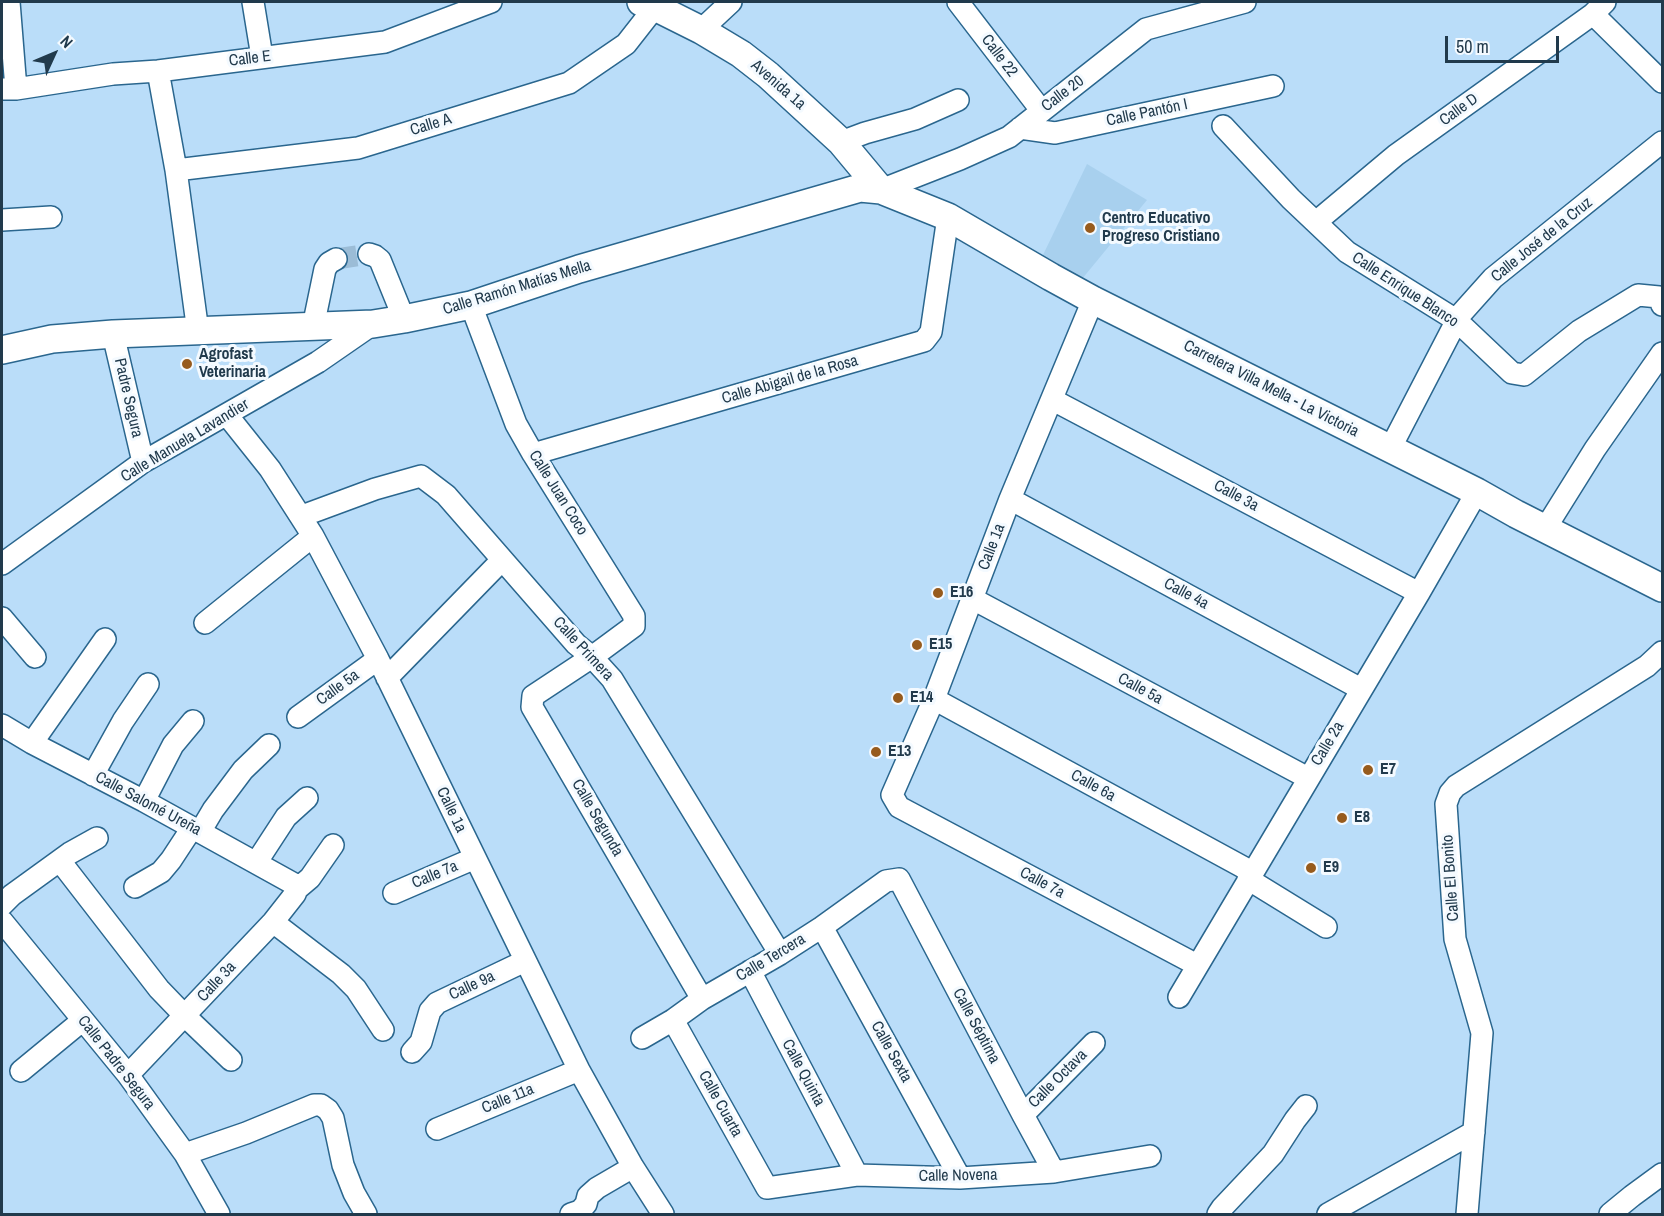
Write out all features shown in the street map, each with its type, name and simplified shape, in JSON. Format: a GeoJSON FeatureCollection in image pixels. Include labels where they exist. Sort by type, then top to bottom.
{"type":"FeatureCollection","features":[{"type":"Feature","properties":{"kind":"main road","name":"Avenida 1a"},"geometry":{"type":"LineString","coordinates":[[648,3],[701,30],[741,54],[768,75],[841,142],[881,190]]}},
{"type":"Feature","properties":{"kind":"main road","name":"Calle Ramón Matías Mella"},"geometry":{"type":"LineString","coordinates":[[2,350],[52,339],[113,334],[373,324],[405,319],[471,305],[579,269],[860,188],[881,190]]}},
{"type":"Feature","properties":{"kind":"main road","name":"Carretera Villa Mella - La Victoria"},"geometry":{"type":"LineString","coordinates":[[881,190],[948,217],[1093,300],[1478,492],[1545,529],[1662,588]]}},
{"type":"Feature","properties":{"kind":"street"},"geometry":{"type":"LineString","coordinates":[[9,2],[9,89]]}},
{"type":"Feature","properties":{"kind":"street"},"geometry":{"type":"LineString","coordinates":[[253,2],[262,57]]}},
{"type":"Feature","properties":{"kind":"street","name":"Calle E"},"geometry":{"type":"LineString","coordinates":[[9,89],[113,74],[158,71],[385,42],[491,2]]}},
{"type":"Feature","properties":{"kind":"street"},"geometry":{"type":"LineString","coordinates":[[701,30],[731,2]]}},
{"type":"Feature","properties":{"kind":"street","name":"Calle 22"},"geometry":{"type":"LineString","coordinates":[[958,2],[1041,110]]}},
{"type":"Feature","properties":{"kind":"street","name":"Calle 20"},"geometry":{"type":"LineString","coordinates":[[881,190],[1008,137],[1146,29],[1243,2]]}},
{"type":"Feature","properties":{"kind":"street","name":"Calle A"},"geometry":{"type":"LineString","coordinates":[[176,170],[358,148],[569,83],[626,44],[648,3]]}},
{"type":"Feature","properties":{"kind":"street"},"geometry":{"type":"LineString","coordinates":[[1599,8],[1662,82]]}},
{"type":"Feature","properties":{"kind":"street","name":"Calle D"},"geometry":{"type":"LineString","coordinates":[[1316,222],[1396,155],[1599,8]]}},
{"type":"Feature","properties":{"kind":"street"},"geometry":{"type":"LineString","coordinates":[[158,71],[176,170],[198,332]]}},
{"type":"Feature","properties":{"kind":"street","name":"Calle Pantón I"},"geometry":{"type":"LineString","coordinates":[[1020,128],[1055,133],[1273,86]]}},
{"type":"Feature","properties":{"kind":"street"},"geometry":{"type":"LineString","coordinates":[[841,142],[915,119],[958,100]]}},
{"type":"Feature","properties":{"kind":"street","name":"Calle Enrique Blanco"},"geometry":{"type":"LineString","coordinates":[[1223,126],[1291,199],[1347,252],[1455,320],[1512,373],[1524,375],[1579,331],[1638,295],[1659,297],[1662,306]]}},
{"type":"Feature","properties":{"kind":"street","name":"Calle José de la Cruz"},"geometry":{"type":"LineString","coordinates":[[1390,449],[1455,320],[1493,278],[1662,142]]}},
{"type":"Feature","properties":{"kind":"street"},"geometry":{"type":"LineString","coordinates":[[2,220],[51,217]]}},
{"type":"Feature","properties":{"kind":"street","name":"Calle Abigail de la Rosa"},"geometry":{"type":"LineString","coordinates":[[533,454],[924,340],[931,332],[948,217]]}},
{"type":"Feature","properties":{"kind":"street"},"geometry":{"type":"LineString","coordinates":[[369,254],[380,260],[405,319]]}},
{"type":"Feature","properties":{"kind":"street"},"geometry":{"type":"LineString","coordinates":[[314,327],[325,269],[336,259]]}},
{"type":"Feature","properties":{"kind":"street","name":"Calle 1a"},"geometry":{"type":"LineString","coordinates":[[892,795],[934,699],[1010,499],[1093,300]]}},
{"type":"Feature","properties":{"kind":"street","name":"Calle Juan Coco"},"geometry":{"type":"LineString","coordinates":[[471,305],[516,424],[634,616],[634,626],[592,657]]}},
{"type":"Feature","properties":{"kind":"street","name":"Calle Manuela Lavandier"},"geometry":{"type":"LineString","coordinates":[[2,564],[143,462],[318,362],[373,324]]}},
{"type":"Feature","properties":{"kind":"street","name":"Padre Segura"},"geometry":{"type":"LineString","coordinates":[[113,334],[143,462]]}},
{"type":"Feature","properties":{"kind":"street"},"geometry":{"type":"LineString","coordinates":[[1545,529],[1595,449],[1662,353]]}},
{"type":"Feature","properties":{"kind":"street","name":"Calle 3a"},"geometry":{"type":"LineString","coordinates":[[1053,399],[1419,593]]}},
{"type":"Feature","properties":{"kind":"street","name":"Calle 1a"},"geometry":{"type":"LineString","coordinates":[[227,415],[270,469],[313,536],[382,668],[579,1070],[633,1167],[663,1215]]}},
{"type":"Feature","properties":{"kind":"street","name":"Calle Primera"},"geometry":{"type":"LineString","coordinates":[[302,516],[375,489],[421,476],[446,495],[576,644],[592,657],[612,679],[780,954]]}},
{"type":"Feature","properties":{"kind":"street","name":"Calle 2a"},"geometry":{"type":"LineString","coordinates":[[1179,996],[1478,492]]}},
{"type":"Feature","properties":{"kind":"street","name":"Calle 4a"},"geometry":{"type":"LineString","coordinates":[[1010,499],[1361,689]]}},
{"type":"Feature","properties":{"kind":"street"},"geometry":{"type":"LineString","coordinates":[[205,622],[313,536]]}},
{"type":"Feature","properties":{"kind":"street","name":"Calle 5a"},"geometry":{"type":"LineString","coordinates":[[298,717],[382,668],[502,560]]}},
{"type":"Feature","properties":{"kind":"street","name":"Calle 5a"},"geometry":{"type":"LineString","coordinates":[[973,599],[1308,778]]}},
{"type":"Feature","properties":{"kind":"street"},"geometry":{"type":"LineString","coordinates":[[2,618],[35,657]]}},
{"type":"Feature","properties":{"kind":"street"},"geometry":{"type":"LineString","coordinates":[[32,743],[105,639]]}},
{"type":"Feature","properties":{"kind":"street","name":"Calle El Bonito"},"geometry":{"type":"LineString","coordinates":[[1467,1215],[1482,1033],[1455,939],[1446,804],[1450,793],[1456,786],[1647,666],[1662,652]]}},
{"type":"Feature","properties":{"kind":"street","name":"Calle Segunda"},"geometry":{"type":"LineString","coordinates":[[592,657],[533,696],[532,707],[702,999]]}},
{"type":"Feature","properties":{"kind":"street"},"geometry":{"type":"LineString","coordinates":[[93,774],[123,721],[148,684]]}},
{"type":"Feature","properties":{"kind":"street","name":"Calle 6a"},"geometry":{"type":"LineString","coordinates":[[934,699],[1250,876],[1326,927]]}},
{"type":"Feature","properties":{"kind":"street"},"geometry":{"type":"LineString","coordinates":[[144,801],[173,745],[193,721]]}},
{"type":"Feature","properties":{"kind":"street","name":"Calle Salomé Ureña"},"geometry":{"type":"LineString","coordinates":[[2,725],[144,801],[295,887]]}},
{"type":"Feature","properties":{"kind":"street"},"geometry":{"type":"LineString","coordinates":[[135,887],[161,872],[243,770],[269,745]]}},
{"type":"Feature","properties":{"kind":"street","name":"Calle 7a"},"geometry":{"type":"LineString","coordinates":[[892,795],[899,807],[1197,965]]}},
{"type":"Feature","properties":{"kind":"street"},"geometry":{"type":"LineString","coordinates":[[256,863],[286,817],[308,798]]}},
{"type":"Feature","properties":{"kind":"street"},"geometry":{"type":"LineString","coordinates":[[2,905],[12,895],[60,861],[97,838]]}},
{"type":"Feature","properties":{"kind":"street","name":"Calle 3a"},"geometry":{"type":"LineString","coordinates":[[128,1075],[273,922],[295,894],[295,887],[310,878],[333,845]]}},
{"type":"Feature","properties":{"kind":"street","name":"Calle 7a"},"geometry":{"type":"LineString","coordinates":[[394,893],[475,858]]}},
{"type":"Feature","properties":{"kind":"street"},"geometry":{"type":"LineString","coordinates":[[60,861],[159,989],[231,1060]]}},
{"type":"Feature","properties":{"kind":"street","name":"Calle Tercera"},"geometry":{"type":"LineString","coordinates":[[642,1038],[822,927],[886,881],[899,879]]}},
{"type":"Feature","properties":{"kind":"street","name":"Calle Séptima"},"geometry":{"type":"LineString","coordinates":[[899,879],[1054,1172]]}},
{"type":"Feature","properties":{"kind":"street","name":"Calle Padre Segura"},"geometry":{"type":"LineString","coordinates":[[2,921],[128,1075],[185,1154],[219,1215]]}},
{"type":"Feature","properties":{"kind":"street"},"geometry":{"type":"LineString","coordinates":[[273,922],[341,974],[356,989],[383,1030]]}},
{"type":"Feature","properties":{"kind":"street","name":"Calle Sexta"},"geometry":{"type":"LineString","coordinates":[[822,927],[960,1178]]}},
{"type":"Feature","properties":{"kind":"street","name":"Calle 9a"},"geometry":{"type":"LineString","coordinates":[[412,1053],[421,1042],[430,1011],[437,1003],[525,961]]}},
{"type":"Feature","properties":{"kind":"street","name":"Calle Quinta"},"geometry":{"type":"LineString","coordinates":[[750,971],[857,1175]]}},
{"type":"Feature","properties":{"kind":"street"},"geometry":{"type":"LineString","coordinates":[[21,1071],[83,1020]]}},
{"type":"Feature","properties":{"kind":"street","name":"Calle Cuarta"},"geometry":{"type":"LineString","coordinates":[[673,1020],[767,1188]]}},
{"type":"Feature","properties":{"kind":"street","name":"Calle Octava"},"geometry":{"type":"LineString","coordinates":[[1023,1115],[1094,1043]]}},
{"type":"Feature","properties":{"kind":"street","name":"Calle 11a"},"geometry":{"type":"LineString","coordinates":[[436,1129],[579,1070]]}},
{"type":"Feature","properties":{"kind":"street"},"geometry":{"type":"LineString","coordinates":[[185,1154],[246,1133],[314,1105],[321,1105],[333,1118],[343,1165],[366,1215]]}},
{"type":"Feature","properties":{"kind":"street"},"geometry":{"type":"LineString","coordinates":[[1218,1215],[1274,1154],[1306,1106]]}},
{"type":"Feature","properties":{"kind":"street"},"geometry":{"type":"LineString","coordinates":[[1328,1215],[1474,1132]]}},
{"type":"Feature","properties":{"kind":"street","name":"Calle Novena"},"geometry":{"type":"LineString","coordinates":[[767,1188],[857,1175],[960,1178],[1054,1172],[1150,1156]]}},
{"type":"Feature","properties":{"kind":"street"},"geometry":{"type":"LineString","coordinates":[[571,1215],[580,1211],[586,1204],[588,1196],[597,1188],[633,1167]]}},
{"type":"Feature","properties":{"kind":"street"},"geometry":{"type":"LineString","coordinates":[[1610,1215],[1662,1174]]}},
{"type":"Feature","properties":{"kind":"shaded area","name":"Centro Educativo Progreso Cristiano"},"geometry":{"type":"Polygon","coordinates":[[[1087,164],[1147,200],[1082,279],[1042,257],[1087,164]]]}},
{"type":"Feature","properties":{"kind":"tunnel"},"geometry":{"type":"LineString","coordinates":[[336,259],[369,254]]}},
{"type":"Feature","properties":{"kind":"place","name":"Centro Educativo Progreso Cristiano"},"geometry":{"type":"Point","coordinates":[1090,228]}},
{"type":"Feature","properties":{"kind":"place","name":"Agrofast Veterinaria"},"geometry":{"type":"Point","coordinates":[187,364]}},
{"type":"Feature","properties":{"kind":"place","name":"E16"},"geometry":{"type":"Point","coordinates":[938,593]}},
{"type":"Feature","properties":{"kind":"place","name":"E15"},"geometry":{"type":"Point","coordinates":[917,645]}},
{"type":"Feature","properties":{"kind":"place","name":"E14"},"geometry":{"type":"Point","coordinates":[898,698]}},
{"type":"Feature","properties":{"kind":"place","name":"E13"},"geometry":{"type":"Point","coordinates":[876,752]}},
{"type":"Feature","properties":{"kind":"place","name":"E7"},"geometry":{"type":"Point","coordinates":[1368,770]}},
{"type":"Feature","properties":{"kind":"place","name":"E8"},"geometry":{"type":"Point","coordinates":[1342,818]}},
{"type":"Feature","properties":{"kind":"place","name":"E9"},"geometry":{"type":"Point","coordinates":[1311,868]}}]}
